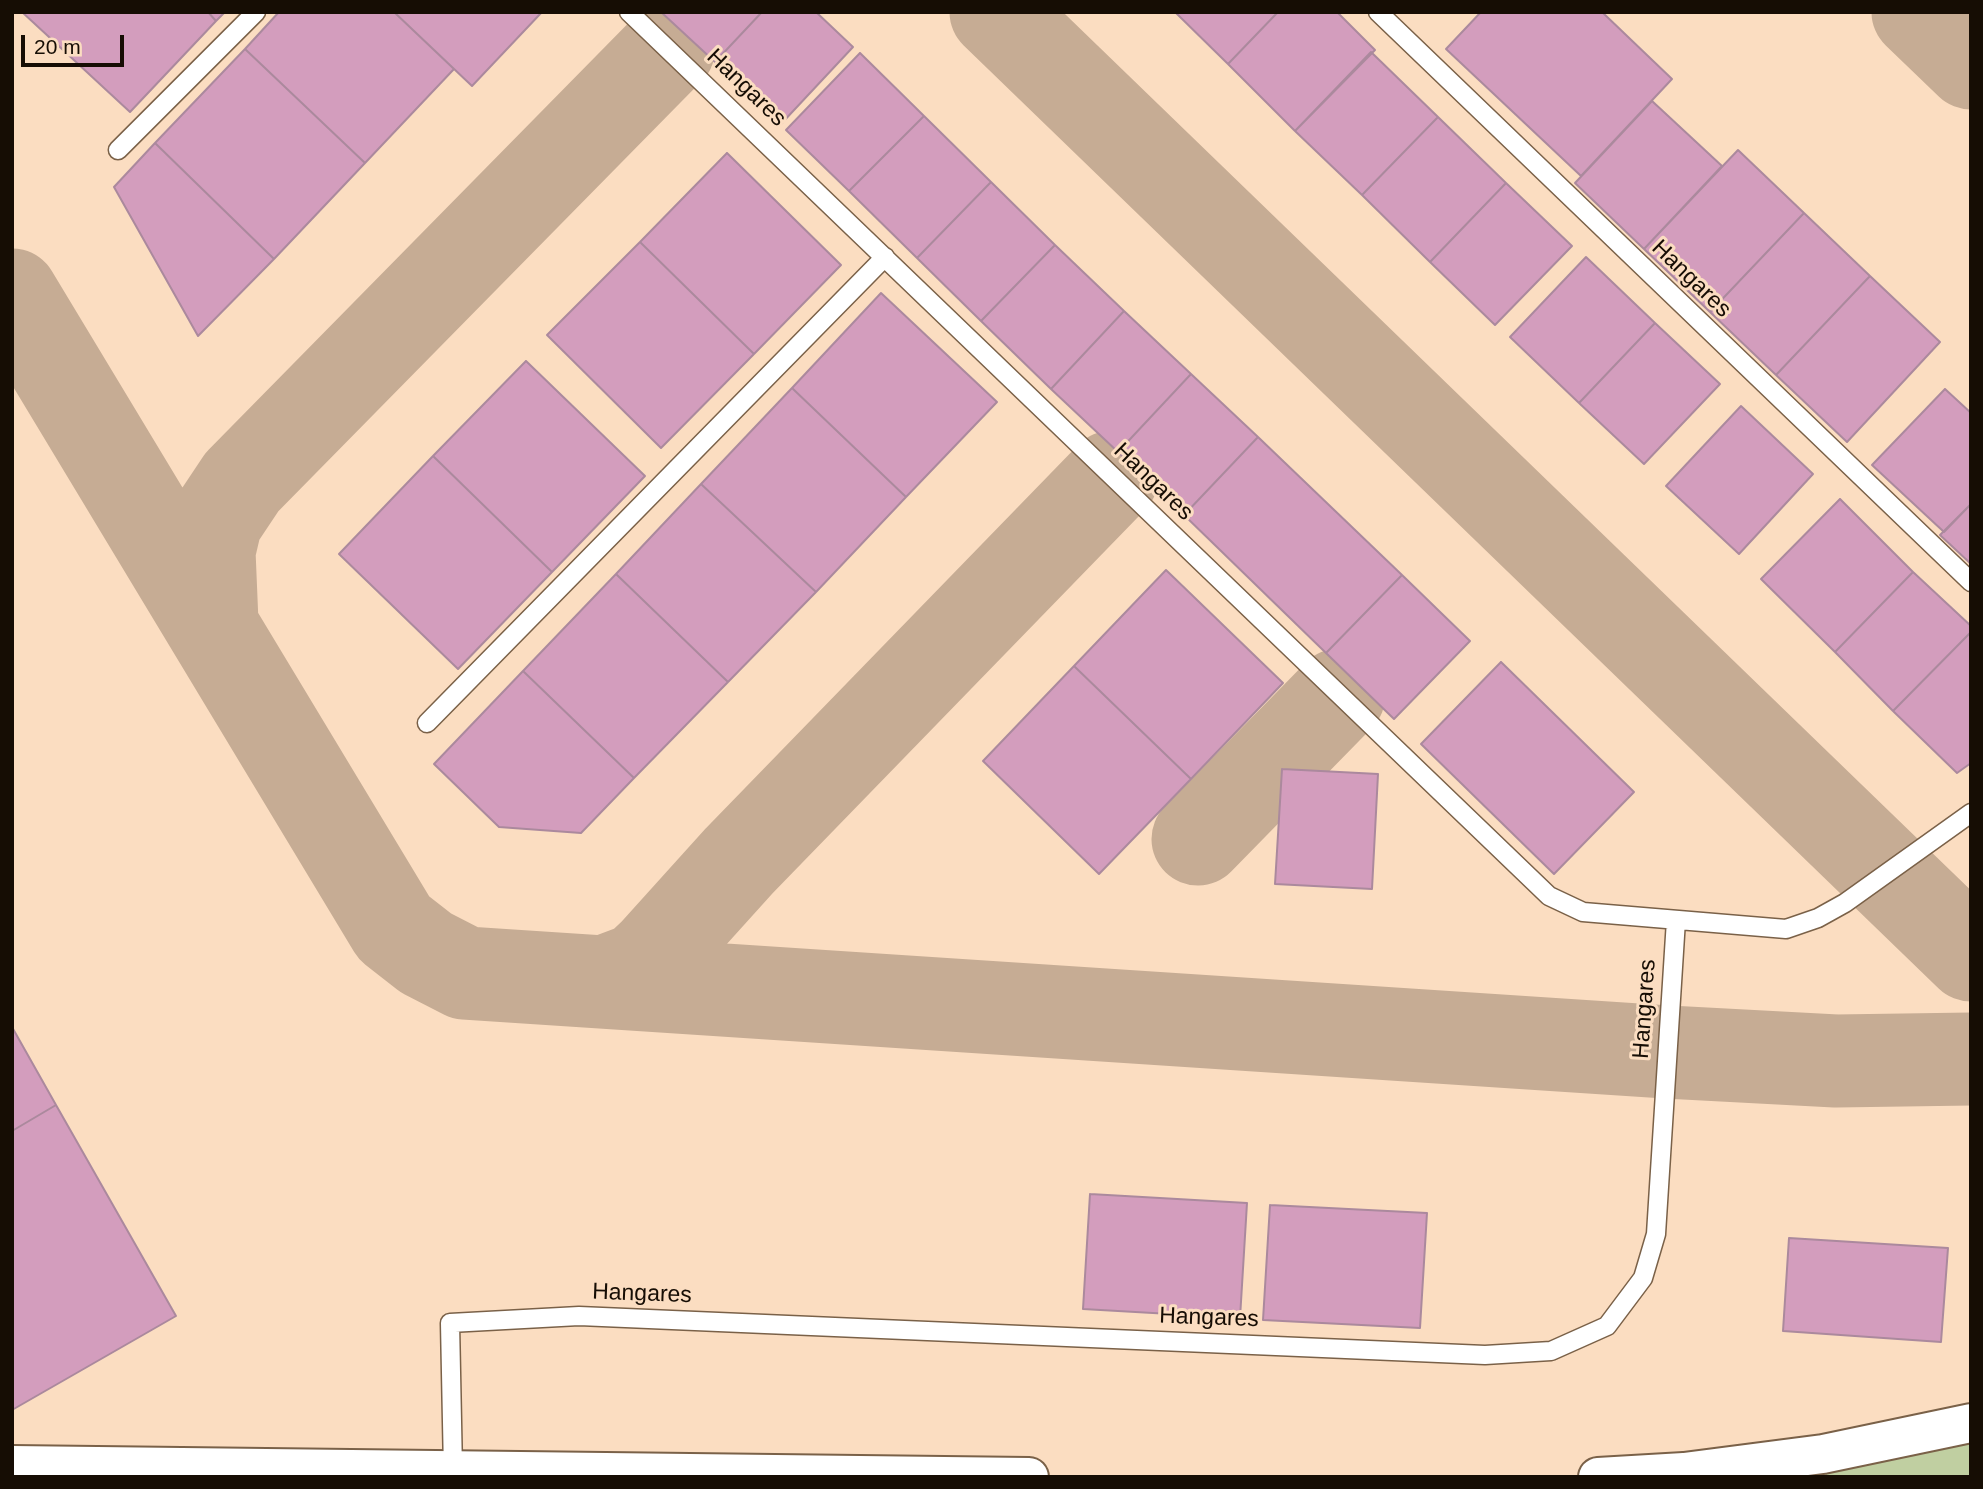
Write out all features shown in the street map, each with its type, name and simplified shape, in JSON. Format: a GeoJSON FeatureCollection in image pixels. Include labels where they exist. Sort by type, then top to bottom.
{"type":"FeatureCollection","features":[{"type":"Feature","properties":{"kind":"main road"},"geometry":{"type":"LineString","coordinates":[[1598,1477],[1684,1472],[1823,1454],[1971,1423]]}},
{"type":"Feature","properties":{"kind":"main road"},"geometry":{"type":"LineString","coordinates":[[12,1465],[1029,1477]]}},
{"type":"Feature","properties":{"kind":"lane"},"geometry":{"type":"LineString","coordinates":[[118,150],[256,12]]}},
{"type":"Feature","properties":{"kind":"lane","name":"Hangares"},"geometry":{"type":"LineString","coordinates":[[629,12],[1549,896],[1583,912],[1786,929],[1818,918],[1845,903],[1971,813]]}},
{"type":"Feature","properties":{"kind":"lane","name":"Hangares"},"geometry":{"type":"LineString","coordinates":[[1378,12],[1971,582]]}},
{"type":"Feature","properties":{"kind":"lane"},"geometry":{"type":"LineString","coordinates":[[427,723],[885,257]]}},
{"type":"Feature","properties":{"kind":"lane","name":"Hangares"},"geometry":{"type":"LineString","coordinates":[[453,1471],[450,1324],[579,1316],[1485,1355],[1551,1351],[1607,1326],[1643,1278],[1656,1234],[1676,920]]}},
{"type":"Feature","properties":{"kind":"green space"},"geometry":{"type":"Polygon","coordinates":[[[1971,1443],[1971,1477],[1734,1477],[1767,1470],[1971,1443]]]}},
{"type":"Feature","properties":{"kind":"building"},"geometry":{"type":"Polygon","coordinates":[[[22,12],[208,12],[216,21],[130,112],[22,12]]]}},
{"type":"Feature","properties":{"kind":"building"},"geometry":{"type":"Polygon","coordinates":[[[208,12],[225,12],[216,21],[208,12]]]}},
{"type":"Feature","properties":{"kind":"building"},"geometry":{"type":"Polygon","coordinates":[[[279,12],[394,12],[454,69],[365,163],[245,49],[279,12]]]}},
{"type":"Feature","properties":{"kind":"building"},"geometry":{"type":"Polygon","coordinates":[[[394,12],[542,12],[472,86],[394,12]]]}},
{"type":"Feature","properties":{"kind":"building"},"geometry":{"type":"Polygon","coordinates":[[[661,12],[762,12],[715,62],[661,12]]]}},
{"type":"Feature","properties":{"kind":"building"},"geometry":{"type":"Polygon","coordinates":[[[762,12],[816,12],[853,47],[781,124],[715,62],[762,12]]]}},
{"type":"Feature","properties":{"kind":"building"},"geometry":{"type":"Polygon","coordinates":[[[1175,12],[1278,12],[1228,64],[1175,12]]]}},
{"type":"Feature","properties":{"kind":"building"},"geometry":{"type":"Polygon","coordinates":[[[1278,12],[1337,12],[1375,50],[1295,131],[1228,64],[1278,12]]]}},
{"type":"Feature","properties":{"kind":"building"},"geometry":{"type":"Polygon","coordinates":[[[1481,12],[1602,12],[1672,79],[1581,176],[1446,49],[1481,12]]]}},
{"type":"Feature","properties":{"kind":"building"},"geometry":{"type":"Polygon","coordinates":[[[245,49],[365,163],[274,259],[155,143],[245,49]]]}},
{"type":"Feature","properties":{"kind":"building"},"geometry":{"type":"Polygon","coordinates":[[[1371,52],[1438,117],[1362,195],[1295,131],[1371,52]]]}},
{"type":"Feature","properties":{"kind":"building"},"geometry":{"type":"Polygon","coordinates":[[[860,53],[924,116],[849,191],[786,130],[860,53]]]}},
{"type":"Feature","properties":{"kind":"building"},"geometry":{"type":"Polygon","coordinates":[[[1652,101],[1722,166],[1644,249],[1575,183],[1652,101]]]}},
{"type":"Feature","properties":{"kind":"building"},"geometry":{"type":"Polygon","coordinates":[[[924,116],[991,182],[917,258],[849,191],[924,116]]]}},
{"type":"Feature","properties":{"kind":"building"},"geometry":{"type":"Polygon","coordinates":[[[1438,117],[1506,183],[1430,262],[1362,195],[1438,117]]]}},
{"type":"Feature","properties":{"kind":"building"},"geometry":{"type":"Polygon","coordinates":[[[155,143],[274,259],[198,336],[114,187],[155,143]]]}},
{"type":"Feature","properties":{"kind":"building"},"geometry":{"type":"Polygon","coordinates":[[[1738,150],[1804,213],[1710,312],[1644,249],[1738,150]]]}},
{"type":"Feature","properties":{"kind":"building"},"geometry":{"type":"Polygon","coordinates":[[[727,153],[841,265],[754,354],[640,242],[727,153]]]}},
{"type":"Feature","properties":{"kind":"building"},"geometry":{"type":"Polygon","coordinates":[[[991,182],[1055,245],[981,321],[917,258],[991,182]]]}},
{"type":"Feature","properties":{"kind":"building"},"geometry":{"type":"Polygon","coordinates":[[[1506,183],[1572,246],[1495,325],[1430,262],[1506,183]]]}},
{"type":"Feature","properties":{"kind":"building"},"geometry":{"type":"Polygon","coordinates":[[[1804,213],[1870,276],[1776,375],[1710,312],[1804,213]]]}},
{"type":"Feature","properties":{"kind":"building"},"geometry":{"type":"Polygon","coordinates":[[[640,242],[754,354],[661,448],[547,335],[640,242]]]}},
{"type":"Feature","properties":{"kind":"building"},"geometry":{"type":"Polygon","coordinates":[[[1055,245],[1124,311],[1051,389],[981,321],[1055,245]]]}},
{"type":"Feature","properties":{"kind":"building"},"geometry":{"type":"Polygon","coordinates":[[[1586,257],[1655,323],[1579,403],[1510,337],[1586,257]]]}},
{"type":"Feature","properties":{"kind":"building"},"geometry":{"type":"Polygon","coordinates":[[[1870,276],[1940,342],[1847,442],[1776,375],[1870,276]]]}},
{"type":"Feature","properties":{"kind":"building"},"geometry":{"type":"Polygon","coordinates":[[[881,293],[997,402],[906,497],[792,388],[881,293]]]}},
{"type":"Feature","properties":{"kind":"building"},"geometry":{"type":"Polygon","coordinates":[[[1124,311],[1191,374],[1118,452],[1051,389],[1124,311]]]}},
{"type":"Feature","properties":{"kind":"building"},"geometry":{"type":"Polygon","coordinates":[[[1655,323],[1720,384],[1644,464],[1579,403],[1655,323]]]}},
{"type":"Feature","properties":{"kind":"building"},"geometry":{"type":"Polygon","coordinates":[[[526,361],[645,476],[552,572],[433,456],[526,361]]]}},
{"type":"Feature","properties":{"kind":"building"},"geometry":{"type":"Polygon","coordinates":[[[1191,374],[1258,437],[1184,515],[1118,452],[1191,374]]]}},
{"type":"Feature","properties":{"kind":"building"},"geometry":{"type":"Polygon","coordinates":[[[792,388],[906,497],[816,592],[701,484],[792,388]]]}},
{"type":"Feature","properties":{"kind":"building"},"geometry":{"type":"Polygon","coordinates":[[[1945,389],[1971,413],[1971,504],[1944,532],[1872,465],[1945,389]]]}},
{"type":"Feature","properties":{"kind":"building"},"geometry":{"type":"Polygon","coordinates":[[[1741,406],[1813,474],[1739,554],[1666,486],[1741,406]]]}},
{"type":"Feature","properties":{"kind":"building"},"geometry":{"type":"Polygon","coordinates":[[[1258,437],[1402,575],[1326,653],[1184,515],[1258,437]]]}},
{"type":"Feature","properties":{"kind":"building"},"geometry":{"type":"Polygon","coordinates":[[[433,456],[552,572],[458,669],[339,554],[433,456]]]}},
{"type":"Feature","properties":{"kind":"building"},"geometry":{"type":"Polygon","coordinates":[[[701,484],[816,592],[728,682],[616,574],[701,484]]]}},
{"type":"Feature","properties":{"kind":"building"},"geometry":{"type":"Polygon","coordinates":[[[1840,499],[1913,572],[1835,652],[1761,579],[1840,499]]]}},
{"type":"Feature","properties":{"kind":"building"},"geometry":{"type":"Polygon","coordinates":[[[1971,504],[1971,564],[1940,535],[1971,504]]]}},
{"type":"Feature","properties":{"kind":"building"},"geometry":{"type":"Polygon","coordinates":[[[1166,570],[1283,683],[1191,779],[1074,666],[1166,570]]]}},
{"type":"Feature","properties":{"kind":"building"},"geometry":{"type":"Polygon","coordinates":[[[1913,572],[1971,626],[1971,632],[1893,711],[1835,652],[1913,572]]]}},
{"type":"Feature","properties":{"kind":"building"},"geometry":{"type":"Polygon","coordinates":[[[616,574],[728,682],[634,778],[523,671],[616,574]]]}},
{"type":"Feature","properties":{"kind":"building"},"geometry":{"type":"Polygon","coordinates":[[[1402,575],[1470,641],[1394,719],[1326,653],[1402,575]]]}},
{"type":"Feature","properties":{"kind":"building"},"geometry":{"type":"Polygon","coordinates":[[[1971,632],[1971,763],[1957,773],[1893,711],[1971,632]]]}},
{"type":"Feature","properties":{"kind":"building"},"geometry":{"type":"Polygon","coordinates":[[[1501,662],[1634,792],[1554,874],[1421,744],[1501,662]]]}},
{"type":"Feature","properties":{"kind":"building"},"geometry":{"type":"Polygon","coordinates":[[[1074,666],[1191,779],[1099,874],[983,761],[1074,666]]]}},
{"type":"Feature","properties":{"kind":"building"},"geometry":{"type":"Polygon","coordinates":[[[523,671],[634,778],[581,833],[499,827],[434,764],[523,671]]]}},
{"type":"Feature","properties":{"kind":"building"},"geometry":{"type":"Polygon","coordinates":[[[1282,769],[1378,774],[1372,889],[1275,884],[1282,769]]]}},
{"type":"Feature","properties":{"kind":"building"},"geometry":{"type":"Polygon","coordinates":[[[12,1027],[56,1105],[12,1131],[12,1027]]]}},
{"type":"Feature","properties":{"kind":"building"},"geometry":{"type":"Polygon","coordinates":[[[56,1105],[176,1316],[12,1410],[12,1131],[56,1105]]]}},
{"type":"Feature","properties":{"kind":"building"},"geometry":{"type":"Polygon","coordinates":[[[1090,1194],[1247,1203],[1240,1318],[1083,1309],[1090,1194]]]}},
{"type":"Feature","properties":{"kind":"building"},"geometry":{"type":"Polygon","coordinates":[[[1270,1205],[1427,1213],[1420,1328],[1263,1320],[1270,1205]]]}},
{"type":"Feature","properties":{"kind":"building"},"geometry":{"type":"Polygon","coordinates":[[[1789,1238],[1948,1248],[1941,1342],[1783,1331],[1789,1238]]]}},
{"type":"Feature","properties":{"kind":"taxiway"},"geometry":{"type":"LineString","coordinates":[[996,12],[1971,955]]}},
{"type":"Feature","properties":{"kind":"taxiway"},"geometry":{"type":"LineString","coordinates":[[1918,12],[1971,63]]}},
{"type":"Feature","properties":{"kind":"taxiway"},"geometry":{"type":"LineString","coordinates":[[212,623],[209,551],[216,521],[242,482],[669,48]]}},
{"type":"Feature","properties":{"kind":"taxiway"},"geometry":{"type":"LineString","coordinates":[[12,295],[394,928],[426,953],[465,973],[1667,1052],[1836,1061],[1971,1059]]}},
{"type":"Feature","properties":{"kind":"taxiway"},"geometry":{"type":"LineString","coordinates":[[607,981],[639,969],[656,953],[739,861],[1112,477]]}},
{"type":"Feature","properties":{"kind":"taxiway"},"geometry":{"type":"LineString","coordinates":[[1198,839],[1339,695]]}}]}
